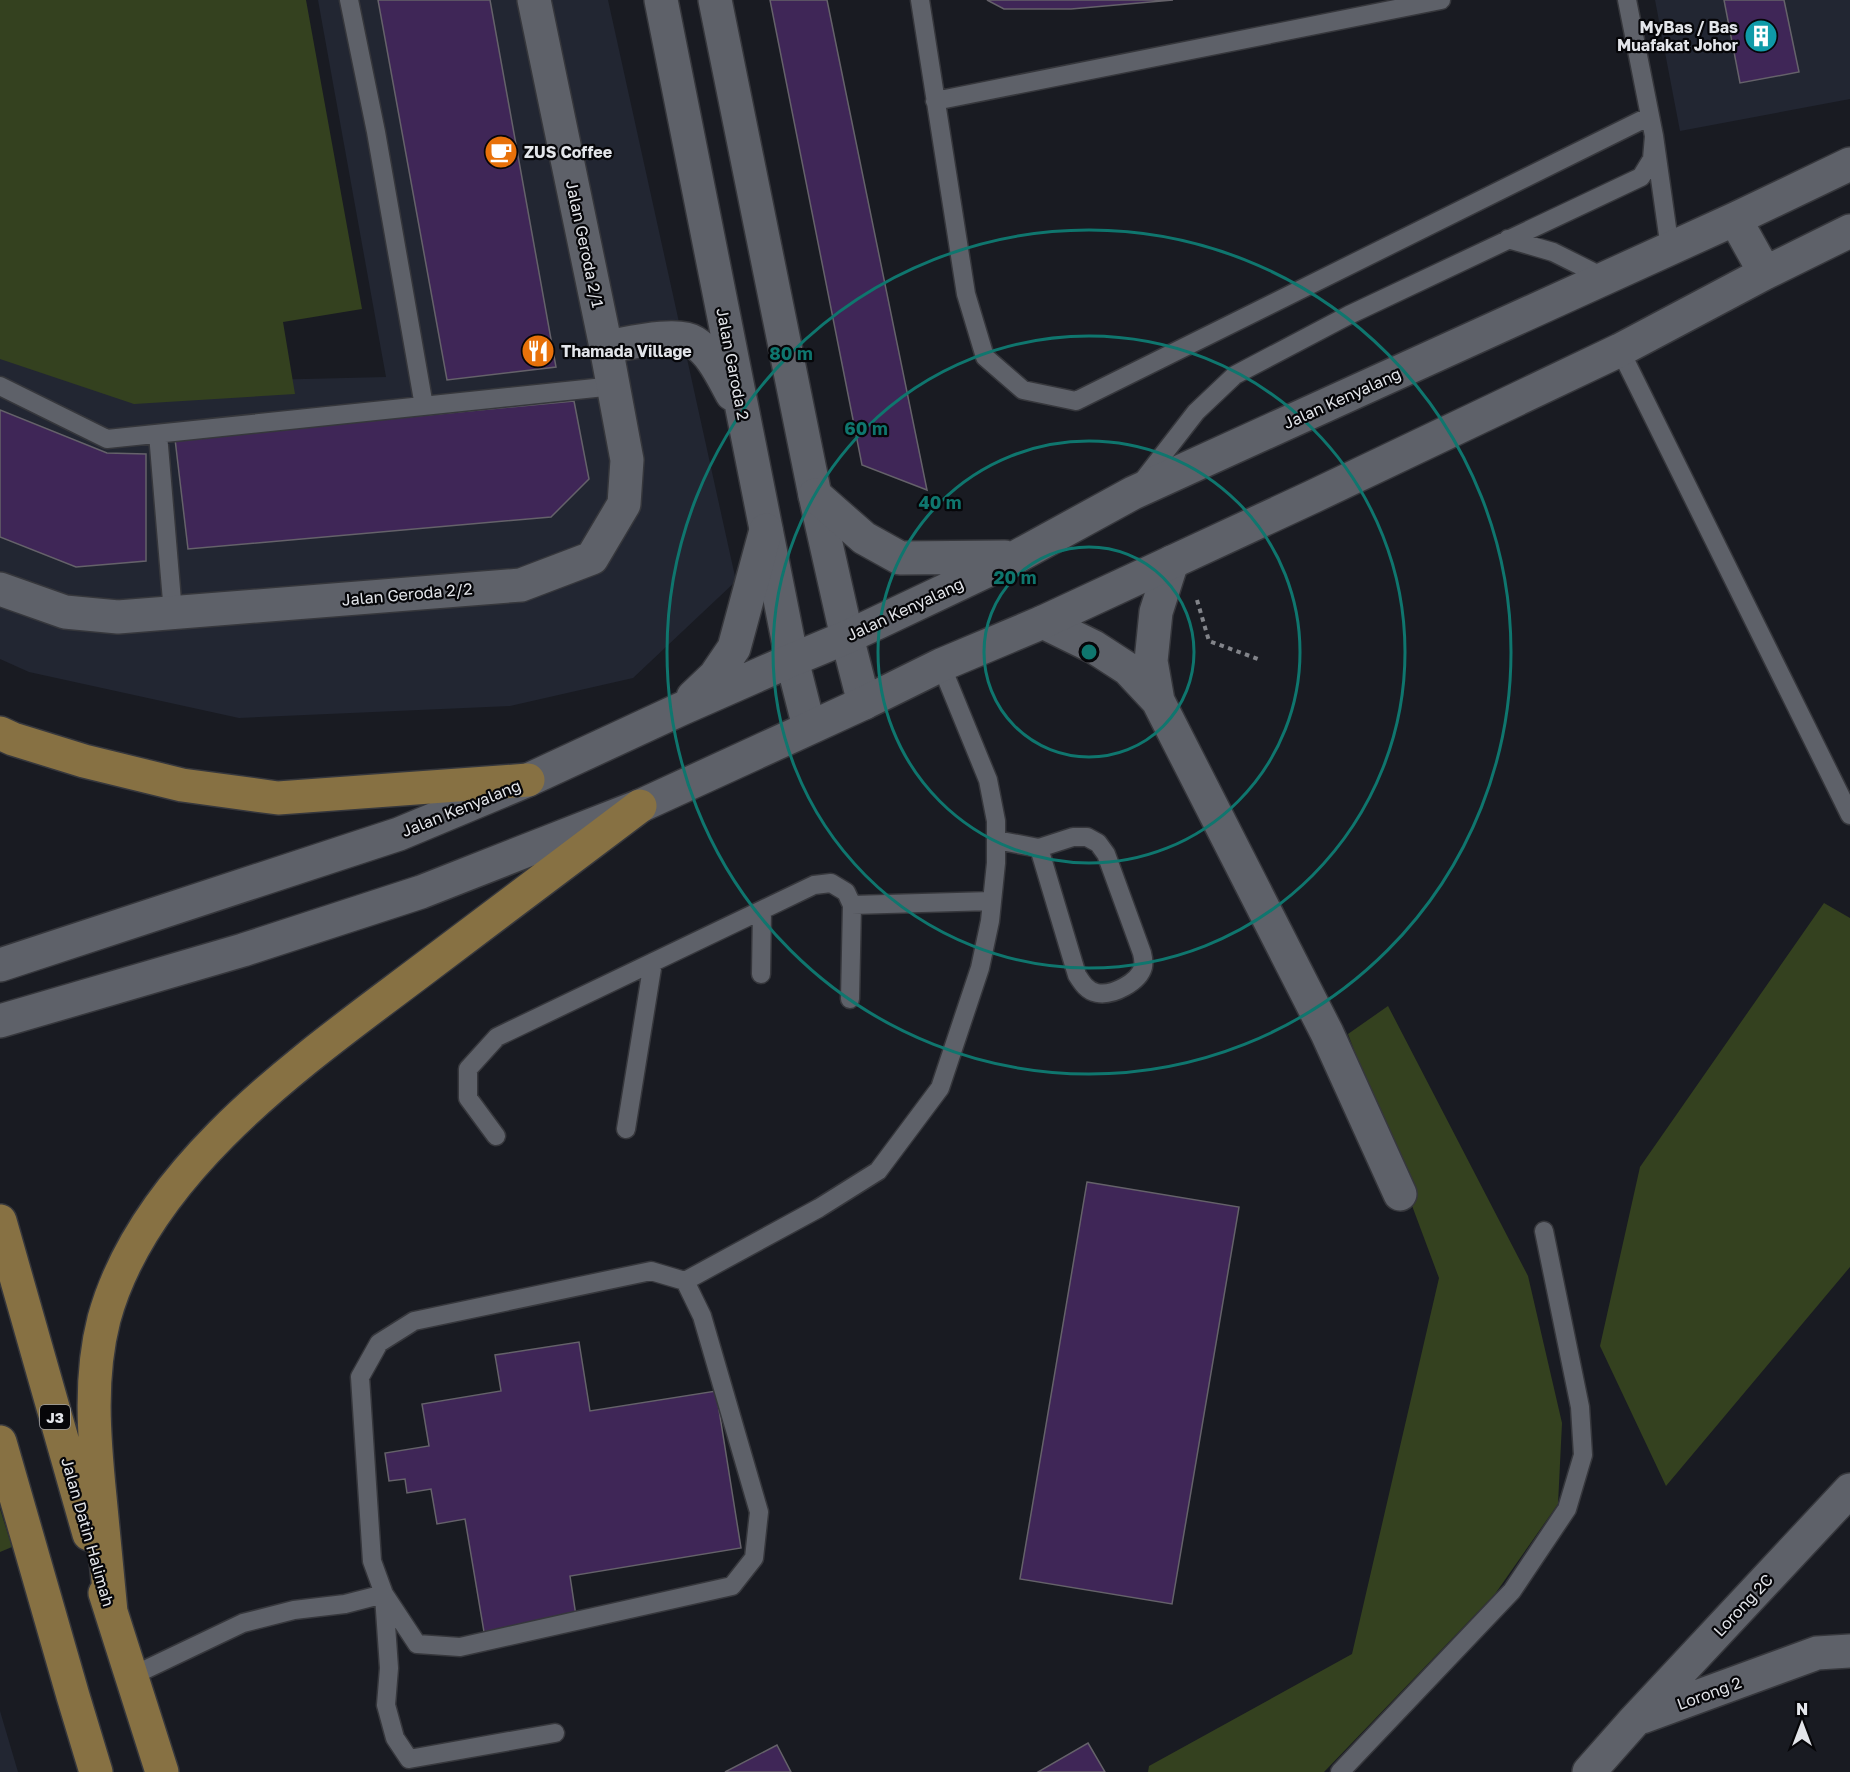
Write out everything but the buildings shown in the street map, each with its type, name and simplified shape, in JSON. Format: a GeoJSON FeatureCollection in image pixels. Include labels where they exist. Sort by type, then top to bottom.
{"type":"FeatureCollection","features":[{"type":"Feature","properties":{"kind":"main road"},"geometry":{"type":"LineString","coordinates":[[0,733],[84,762],[182,785],[278,798],[528,780]]}},
{"type":"Feature","properties":{"kind":"main road"},"geometry":{"type":"LineString","coordinates":[[111,1612],[95,1442],[94,1380],[104,1322],[115,1283],[134,1246],[179,1179],[295,1066],[640,806]]}},
{"type":"Feature","properties":{"kind":"main road","name":"Jalan Datin Halimah"},"geometry":{"type":"LineString","coordinates":[[0,1221],[111,1612],[162,1772]]}},
{"type":"Feature","properties":{"kind":"main road"},"geometry":{"type":"LineString","coordinates":[[0,1442],[96,1772]]}},
{"type":"Feature","properties":{"kind":"street","name":"Jalan Geroda 2/1"},"geometry":{"type":"LineString","coordinates":[[534,0],[606,347]]}},
{"type":"Feature","properties":{"kind":"street","name":"Jalan Garoda 2"},"geometry":{"type":"LineString","coordinates":[[661,0],[792,660],[809,727]]}},
{"type":"Feature","properties":{"kind":"street"},"geometry":{"type":"LineString","coordinates":[[715,0],[815,495],[864,703]]}},
{"type":"Feature","properties":{"kind":"street","name":"Jalan Kenyalang"},"geometry":{"type":"LineString","coordinates":[[0,965],[399,834],[528,780],[681,709],[847,637],[1016,557],[1133,493],[1670,249],[1850,164]]}},
{"type":"Feature","properties":{"kind":"street"},"geometry":{"type":"LineString","coordinates":[[1735,219],[1765,273]]}},
{"type":"Feature","properties":{"kind":"street"},"geometry":{"type":"LineString","coordinates":[[0,1021],[243,950],[421,892],[640,806],[941,665],[1043,622],[1620,350],[1850,231]]}},
{"type":"Feature","properties":{"kind":"street"},"geometry":{"type":"LineString","coordinates":[[606,347],[667,337],[693,341],[715,363],[742,414]]}},
{"type":"Feature","properties":{"kind":"street","name":"Jalan Geroda 2/2"},"geometry":{"type":"LineString","coordinates":[[0,589],[66,612],[118,617],[521,585],[592,558],[624,504],[627,460],[606,347]]}},
{"type":"Feature","properties":{"kind":"street"},"geometry":{"type":"LineString","coordinates":[[815,495],[864,538],[900,558],[1016,557]]}},
{"type":"Feature","properties":{"kind":"street"},"geometry":{"type":"LineString","coordinates":[[681,709],[715,676],[734,648],[766,530]]}},
{"type":"Feature","properties":{"kind":"street"},"geometry":{"type":"LineString","coordinates":[[1158,701],[1151,661],[1156,612],[1178,559]]}},
{"type":"Feature","properties":{"kind":"street"},"geometry":{"type":"LineString","coordinates":[[1043,622],[1094,647],[1128,669],[1158,701],[1326,1033],[1400,1194]]}},
{"type":"Feature","properties":{"kind":"street","name":"Lorong 2C"},"geometry":{"type":"LineString","coordinates":[[1635,1720],[1850,1490]]}},
{"type":"Feature","properties":{"kind":"street","name":"Lorong 2"},"geometry":{"type":"LineString","coordinates":[[1589,1772],[1635,1720],[1817,1653],[1850,1651]]}},
{"type":"Feature","properties":{"kind":"lane"},"geometry":{"type":"LineString","coordinates":[[349,0],[376,132],[424,406]]}},
{"type":"Feature","properties":{"kind":"lane"},"geometry":{"type":"LineString","coordinates":[[920,0],[966,294],[985,357],[1023,390],[1076,401],[1650,116]]}},
{"type":"Feature","properties":{"kind":"lane"},"geometry":{"type":"LineString","coordinates":[[935,101],[1441,0]]}},
{"type":"Feature","properties":{"kind":"lane"},"geometry":{"type":"LineString","coordinates":[[1627,0],[1654,136],[1670,249]]}},
{"type":"Feature","properties":{"kind":"lane"},"geometry":{"type":"LineString","coordinates":[[1133,493],[1196,412],[1235,375],[1349,315],[1641,177],[1652,159],[1654,136]]}},
{"type":"Feature","properties":{"kind":"lane"},"geometry":{"type":"LineString","coordinates":[[1508,239],[1553,252],[1605,278]]}},
{"type":"Feature","properties":{"kind":"lane"},"geometry":{"type":"LineString","coordinates":[[1620,350],[1850,815]]}},
{"type":"Feature","properties":{"kind":"lane"},"geometry":{"type":"LineString","coordinates":[[0,386],[107,439],[614,386]]}},
{"type":"Feature","properties":{"kind":"lane"},"geometry":{"type":"LineString","coordinates":[[158,434],[173,613]]}},
{"type":"Feature","properties":{"kind":"lane"},"geometry":{"type":"LineString","coordinates":[[685,1281],[702,1316],[759,1512],[754,1558],[732,1586],[460,1647],[417,1644],[384,1594],[372,1561],[360,1377],[379,1342],[414,1321],[651,1271],[685,1281],[819,1209],[878,1171],[940,1088],[980,968],[990,921],[996,864],[996,821],[987,780],[941,665]]}},
{"type":"Feature","properties":{"kind":"lane"},"geometry":{"type":"LineString","coordinates":[[996,840],[1039,848],[1073,837],[1087,837],[1098,843],[1106,854],[1142,953],[1143,965],[1138,978],[1127,986],[1112,992],[1098,993],[1085,987],[1077,975],[1039,848]]}},
{"type":"Feature","properties":{"kind":"lane"},"geometry":{"type":"LineString","coordinates":[[496,1136],[468,1098],[468,1069],[497,1037],[814,885],[831,883],[846,892],[852,905],[850,999]]}},
{"type":"Feature","properties":{"kind":"lane"},"geometry":{"type":"LineString","coordinates":[[852,905],[992,901]]}},
{"type":"Feature","properties":{"kind":"lane"},"geometry":{"type":"LineString","coordinates":[[760,974],[762,909]]}},
{"type":"Feature","properties":{"kind":"lane"},"geometry":{"type":"LineString","coordinates":[[626,1129],[653,962]]}},
{"type":"Feature","properties":{"kind":"lane"},"geometry":{"type":"LineString","coordinates":[[1340,1772],[1512,1591],[1567,1509],[1583,1455],[1580,1407],[1544,1231]]}},
{"type":"Feature","properties":{"kind":"lane"},"geometry":{"type":"LineString","coordinates":[[132,1677],[243,1623],[294,1610],[345,1604],[384,1594]]}},
{"type":"Feature","properties":{"kind":"lane"},"geometry":{"type":"LineString","coordinates":[[384,1594],[389,1668],[386,1705],[394,1738],[409,1759],[555,1733]]}},
{"type":"Feature","properties":{"kind":"path"},"geometry":{"type":"LineString","coordinates":[[1178,559],[1209,641],[1258,659]]}},
{"type":"Feature","properties":{"kind":"shaded area"},"geometry":{"type":"Polygon","coordinates":[[[318,0],[608,0],[736,581],[633,678],[510,706],[239,718],[29,672],[0,659],[0,303],[94,384],[386,377],[318,0]]]}},
{"type":"Feature","properties":{"kind":"shaded area"},"geometry":{"type":"Polygon","coordinates":[[[1655,0],[1850,0],[1850,99],[1680,131],[1655,0]]]}},
{"type":"Feature","properties":{"kind":"shaded area"},"geometry":{"type":"Polygon","coordinates":[[[0,1711],[18,1772],[0,1772],[0,1711]]]}},
{"type":"Feature","properties":{"kind":"green space"},"geometry":{"type":"Polygon","coordinates":[[[0,0],[306,0],[362,309],[283,322],[295,394],[134,404],[0,359],[0,0]]]}},
{"type":"Feature","properties":{"kind":"green space"},"geometry":{"type":"Polygon","coordinates":[[[1824,903],[1850,918],[1850,1267],[1666,1486],[1600,1346],[1640,1167],[1824,903]]]}},
{"type":"Feature","properties":{"kind":"green space"},"geometry":{"type":"Polygon","coordinates":[[[1388,1006],[1528,1276],[1562,1423],[1558,1504],[1495,1594],[1324,1772],[1148,1772],[1149,1766],[1352,1654],[1439,1278],[1348,1034],[1388,1006]]]}},
{"type":"Feature","properties":{"kind":"green space"},"geometry":{"type":"Polygon","coordinates":[[[0,1509],[12,1547],[0,1552],[0,1509]]]}},
{"type":"Feature","properties":{"kind":"place","name":"MyBas / Bas Muafakat Johor"},"geometry":{"type":"Point","coordinates":[1761,36]}},
{"type":"Feature","properties":{"kind":"place","name":"ZUS Coffee"},"geometry":{"type":"Point","coordinates":[501,152]}},
{"type":"Feature","properties":{"kind":"place","name":"Thamada Village"},"geometry":{"type":"Point","coordinates":[538,351]}}]}
